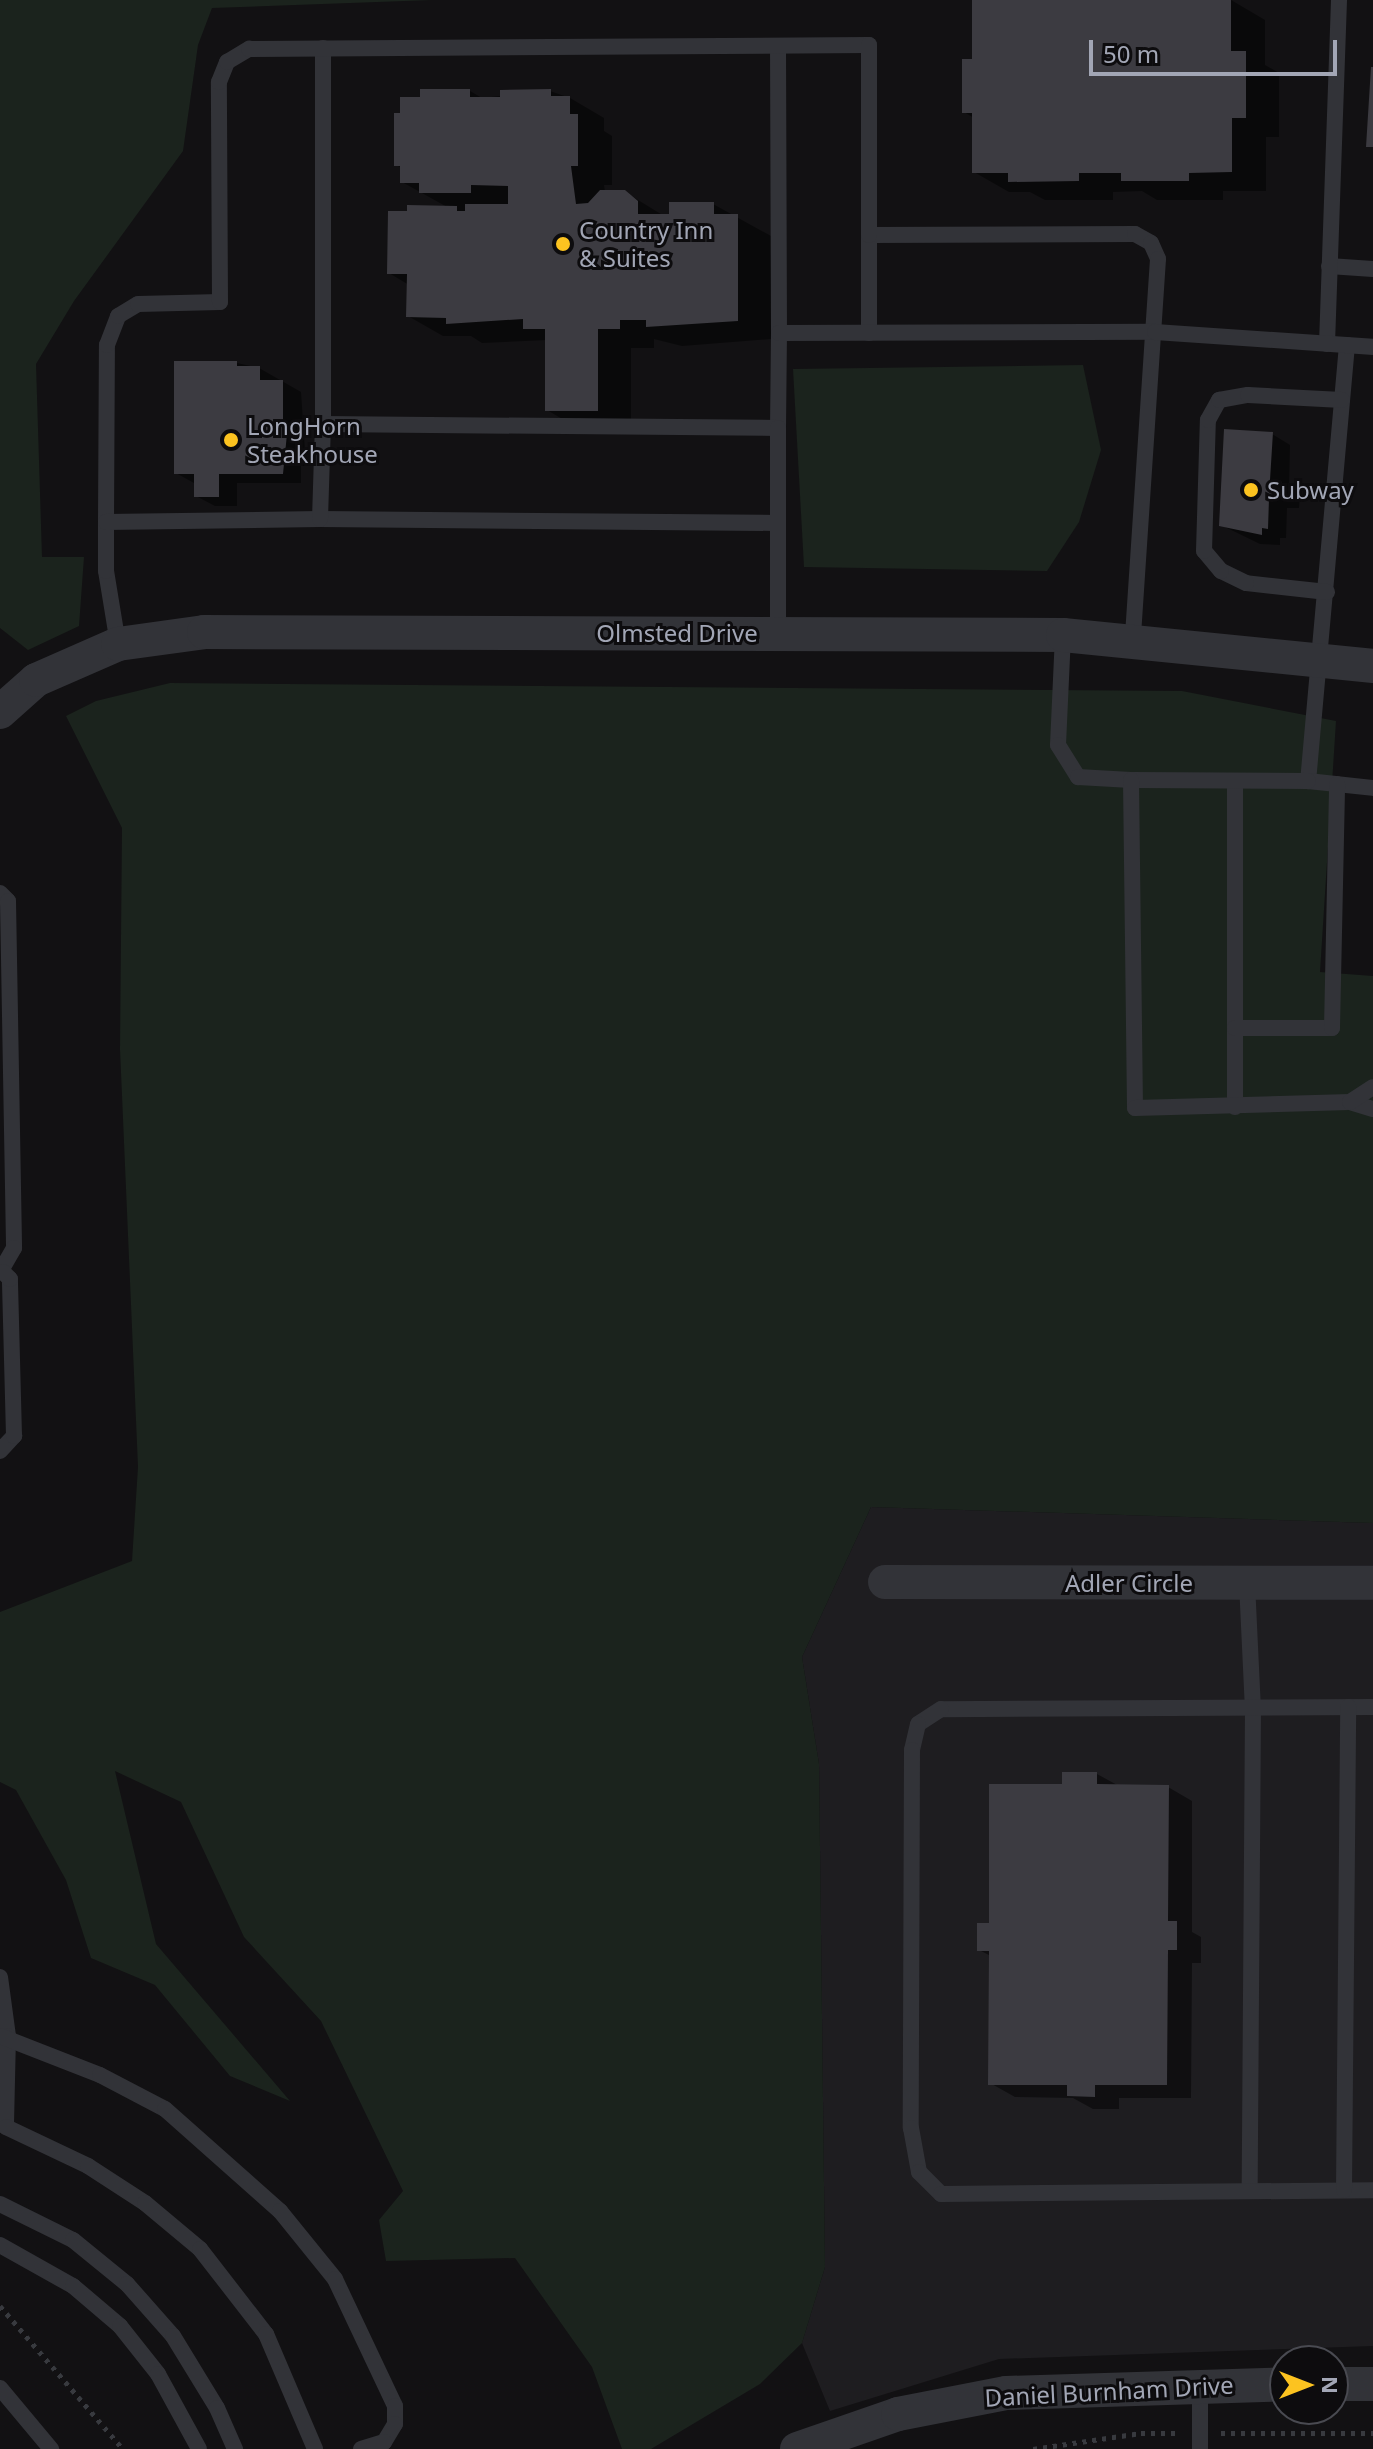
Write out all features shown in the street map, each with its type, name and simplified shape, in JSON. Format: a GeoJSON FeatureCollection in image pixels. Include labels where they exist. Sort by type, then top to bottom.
{"type":"FeatureCollection","features":[{"type":"Feature","properties":{"kind":"street","name":"Olmsted Drive"},"geometry":{"type":"LineString","coordinates":[[0,712],[36,680],[118,644],[204,632],[1063,635],[1133,639],[1373,666]]}},
{"type":"Feature","properties":{"kind":"street","name":"Adler Circle"},"geometry":{"type":"LineString","coordinates":[[885,1582],[1373,1583]]}},
{"type":"Feature","properties":{"kind":"street","name":"Daniel Burnham Drive"},"geometry":{"type":"LineString","coordinates":[[797,2449],[898,2414],[1006,2393],[1269,2384]]}},
{"type":"Feature","properties":{"kind":"street"},"geometry":{"type":"LineString","coordinates":[[1349,2384],[1373,2384]]}},
{"type":"Feature","properties":{"kind":"lane"},"geometry":{"type":"LineString","coordinates":[[1327,344],[1339,0]]}},
{"type":"Feature","properties":{"kind":"lane"},"geometry":{"type":"LineString","coordinates":[[118,644],[106,571],[107,345],[118,316],[138,304],[220,302],[219,82],[227,62],[249,49],[869,45],[869,333]]}},
{"type":"Feature","properties":{"kind":"lane"},"geometry":{"type":"LineString","coordinates":[[778,46],[778,633]]}},
{"type":"Feature","properties":{"kind":"lane"},"geometry":{"type":"LineString","coordinates":[[320,519],[323,48]]}},
{"type":"Feature","properties":{"kind":"lane"},"geometry":{"type":"LineString","coordinates":[[869,235],[1135,234],[1151,243],[1158,259],[1155,332],[1133,639]]}},
{"type":"Feature","properties":{"kind":"lane"},"geometry":{"type":"LineString","coordinates":[[1329,266],[1373,269]]}},
{"type":"Feature","properties":{"kind":"lane"},"geometry":{"type":"LineString","coordinates":[[779,333],[1155,332],[1373,347]]}},
{"type":"Feature","properties":{"kind":"lane"},"geometry":{"type":"LineString","coordinates":[[1308,781],[1347,345]]}},
{"type":"Feature","properties":{"kind":"lane"},"geometry":{"type":"LineString","coordinates":[[1327,592],[1246,583],[1221,571],[1204,551],[1208,420],[1219,400],[1248,395],[1342,400]]}},
{"type":"Feature","properties":{"kind":"lane"},"geometry":{"type":"LineString","coordinates":[[323,424],[778,428]]}},
{"type":"Feature","properties":{"kind":"lane"},"geometry":{"type":"LineString","coordinates":[[106,522],[320,519],[777,523]]}},
{"type":"Feature","properties":{"kind":"lane"},"geometry":{"type":"LineString","coordinates":[[1063,635],[1058,745],[1078,777],[1308,781],[1373,788]]}},
{"type":"Feature","properties":{"kind":"lane"},"geometry":{"type":"LineString","coordinates":[[1131,780],[1135,1108],[1350,1102],[1373,1109]]}},
{"type":"Feature","properties":{"kind":"lane"},"geometry":{"type":"LineString","coordinates":[[1235,781],[1235,1107]]}},
{"type":"Feature","properties":{"kind":"lane"},"geometry":{"type":"LineString","coordinates":[[1235,1028],[1332,1028],[1337,784]]}},
{"type":"Feature","properties":{"kind":"lane"},"geometry":{"type":"LineString","coordinates":[[0,893],[8,901],[5,1076],[14,1248],[2,1272],[10,1279],[14,1436],[0,1451]]}},
{"type":"Feature","properties":{"kind":"lane"},"geometry":{"type":"LineString","coordinates":[[1350,1102],[1373,1087]]}},
{"type":"Feature","properties":{"kind":"lane"},"geometry":{"type":"LineString","coordinates":[[1247,1583],[1253,1709],[1250,2191]]}},
{"type":"Feature","properties":{"kind":"lane"},"geometry":{"type":"LineString","coordinates":[[1344,2190],[1348,1707]]}},
{"type":"Feature","properties":{"kind":"lane"},"geometry":{"type":"LineString","coordinates":[[1373,1707],[941,1709],[918,1724],[912,1750],[911,2128],[919,2172],[941,2194],[1373,2190]]}},
{"type":"Feature","properties":{"kind":"lane"},"geometry":{"type":"LineString","coordinates":[[0,1977],[6,2127],[88,2166],[145,2203],[200,2249],[266,2334],[315,2449]]}},
{"type":"Feature","properties":{"kind":"lane"},"geometry":{"type":"LineString","coordinates":[[4,2036],[165,2109],[280,2211],[335,2279],[395,2406],[395,2424],[384,2442],[361,2449]]}},
{"type":"Feature","properties":{"kind":"lane"},"geometry":{"type":"LineString","coordinates":[[0,2204],[73,2240],[127,2284],[173,2336],[217,2408],[235,2449]]}},
{"type":"Feature","properties":{"kind":"lane"},"geometry":{"type":"LineString","coordinates":[[0,2245],[73,2286],[120,2326],[158,2374],[199,2449]]}},
{"type":"Feature","properties":{"kind":"lane"},"geometry":{"type":"LineString","coordinates":[[1200,2384],[1200,2449]]}},
{"type":"Feature","properties":{"kind":"lane"},"geometry":{"type":"LineString","coordinates":[[0,2388],[51,2449]]}},
{"type":"Feature","properties":{"kind":"path"},"geometry":{"type":"LineString","coordinates":[[0,2306],[123,2449]]}},
{"type":"Feature","properties":{"kind":"shaded area"},"geometry":{"type":"Polygon","coordinates":[[[0,0],[432,0],[212,8],[198,45],[183,151],[74,301],[36,364],[42,557],[84,557],[79,626],[28,650],[0,628],[0,0]]]}},
{"type":"Feature","properties":{"kind":"shaded area"},"geometry":{"type":"Polygon","coordinates":[[[1083,365],[1101,450],[1079,522],[1047,571],[804,567],[793,369],[1083,365]]]}},
{"type":"Feature","properties":{"kind":"shaded area"},"geometry":{"type":"Polygon","coordinates":[[[170,683],[1182,691],[1336,721],[1320,972],[1373,976],[1373,1523],[871,1507],[802,1657],[819,1764],[825,2267],[802,2343],[760,2384],[651,2449],[622,2449],[592,2367],[515,2258],[386,2261],[379,2220],[403,2191],[321,2021],[244,1937],[181,1802],[115,1771],[156,1944],[290,2101],[230,2076],[155,1985],[91,1958],[66,1880],[16,1790],[0,1782],[0,1612],[132,1561],[138,1467],[120,1049],[122,828],[66,716],[96,701],[170,683]]]}},
{"type":"Feature","properties":{"kind":"shaded area"},"geometry":{"type":"Polygon","coordinates":[[[871,1507],[1373,1523],[1373,2346],[1269,2345],[1269,2350],[999,2359],[830,2411],[802,2343],[825,2267],[819,1764],[802,1657],[871,1507]]]}},
{"type":"Feature","properties":{"kind":"building"},"geometry":{"type":"Polygon","coordinates":[[[972,0],[1231,0],[1231,51],[1246,51],[1246,118],[1232,118],[1232,172],[1189,173],[1189,181],[1121,181],[1121,173],[1079,173],[1079,181],[1008,182],[1008,173],[972,173],[972,113],[962,113],[962,59],[972,59],[972,0]]]}},
{"type":"Feature","properties":{"kind":"building"},"geometry":{"type":"Polygon","coordinates":[[[1371,67],[1373,147],[1366,147],[1371,67]]]}},
{"type":"Feature","properties":{"kind":"building","name":"Country Inn & Suites"},"geometry":{"type":"Polygon","coordinates":[[[420,89],[470,89],[470,97],[500,97],[500,90],[551,89],[551,96],[570,96],[570,114],[578,114],[578,166],[571,166],[576,204],[588,203],[600,190],[625,190],[638,201],[638,214],[669,214],[669,202],[714,202],[714,214],[738,214],[738,321],[646,327],[646,320],[620,320],[620,329],[598,329],[598,411],[545,411],[545,329],[523,329],[523,319],[446,324],[446,318],[406,317],[407,274],[387,274],[388,211],[407,211],[407,205],[457,206],[457,211],[465,211],[465,204],[508,204],[508,186],[471,185],[471,193],[419,193],[419,183],[400,183],[400,166],[394,166],[394,113],[400,113],[400,97],[420,97],[420,89]]]}},
{"type":"Feature","properties":{"kind":"building","name":"LongHorn Steakhouse"},"geometry":{"type":"Polygon","coordinates":[[[174,361],[237,361],[237,366],[260,366],[260,380],[283,380],[283,424],[288,424],[283,474],[219,474],[219,497],[194,497],[194,474],[174,474],[174,361]]]}},
{"type":"Feature","properties":{"kind":"building","name":"Subway"},"geometry":{"type":"Polygon","coordinates":[[[1224,429],[1273,432],[1270,480],[1282,481],[1281,499],[1269,499],[1268,529],[1262,528],[1262,535],[1219,526],[1224,429]]]}},
{"type":"Feature","properties":{"kind":"building"},"geometry":{"type":"Polygon","coordinates":[[[1062,1772],[1097,1772],[1097,1784],[1169,1785],[1168,1921],[1177,1921],[1177,1950],[1168,1950],[1167,2085],[1095,2085],[1095,2097],[1067,2096],[1067,2085],[988,2085],[989,1951],[977,1951],[977,1923],[989,1923],[989,1784],[1062,1784],[1062,1772]]]}},
{"type":"Feature","properties":{"kind":"place","name":"Country Inn & Suites"},"geometry":{"type":"Point","coordinates":[563,244]}},
{"type":"Feature","properties":{"kind":"place","name":"LongHorn Steakhouse"},"geometry":{"type":"Point","coordinates":[231,440]}},
{"type":"Feature","properties":{"kind":"place","name":"Subway"},"geometry":{"type":"Point","coordinates":[1251,490]}}]}
